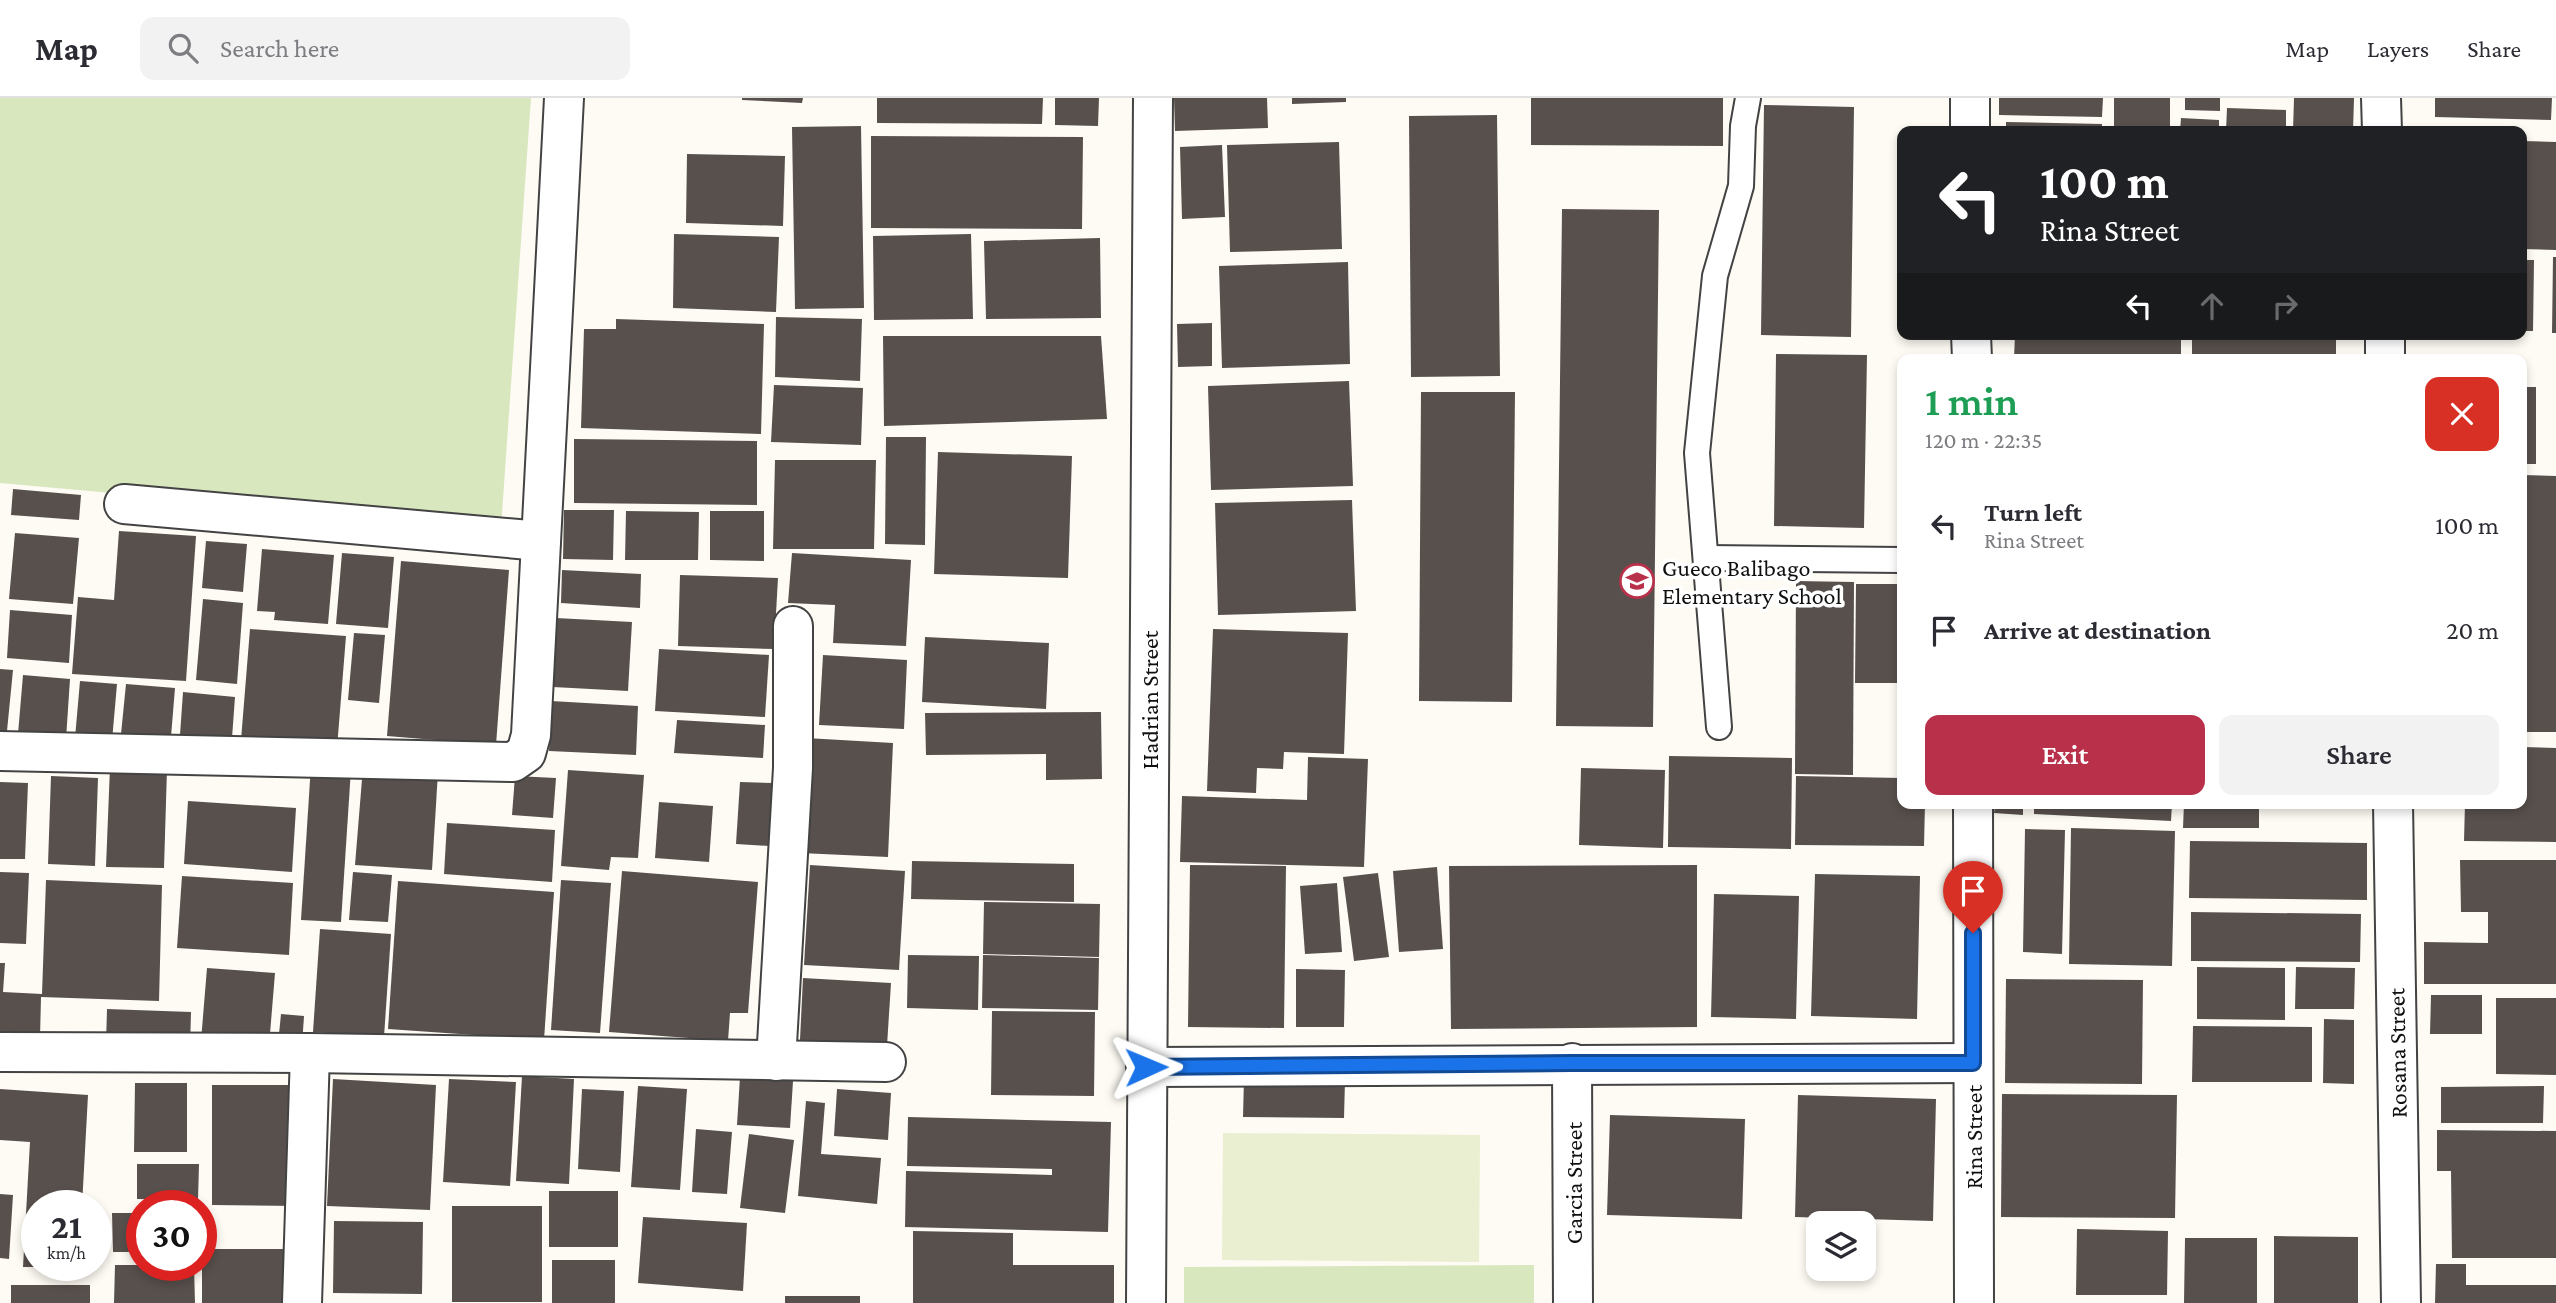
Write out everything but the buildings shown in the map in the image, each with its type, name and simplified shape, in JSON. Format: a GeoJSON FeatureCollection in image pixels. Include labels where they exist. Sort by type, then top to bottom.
{"type":"FeatureCollection","features":[{"type":"Feature","properties":{"kind":"street"},"geometry":{"type":"LineString","coordinates":[[0,751],[513,762],[526,753],[531,735],[564,98]]}},
{"type":"Feature","properties":{"kind":"street","name":"Hadrian Street"},"geometry":{"type":"LineString","coordinates":[[1146,1303],[1153,98]]}},
{"type":"Feature","properties":{"kind":"street"},"geometry":{"type":"LineString","coordinates":[[1970,98],[1970,126]]}},
{"type":"Feature","properties":{"kind":"street"},"geometry":{"type":"LineString","coordinates":[[2381,98],[2382,126]]}},
{"type":"Feature","properties":{"kind":"street"},"geometry":{"type":"LineString","coordinates":[[124,504],[541,541]]}},
{"type":"Feature","properties":{"kind":"street"},"geometry":{"type":"LineString","coordinates":[[776,1060],[793,768],[793,626]]}},
{"type":"Feature","properties":{"kind":"street","name":"Rina Street"},"geometry":{"type":"LineString","coordinates":[[1973,809],[1974,1303]]}},
{"type":"Feature","properties":{"kind":"street","name":"Rosana Street"},"geometry":{"type":"LineString","coordinates":[[2393,809],[2401,1303]]}},
{"type":"Feature","properties":{"kind":"street"},"geometry":{"type":"LineString","coordinates":[[0,1052],[310,1053],[886,1062]]}},
{"type":"Feature","properties":{"kind":"street"},"geometry":{"type":"LineString","coordinates":[[302,1303],[310,1053]]}},
{"type":"Feature","properties":{"kind":"street","name":"Garcia Street"},"geometry":{"type":"LineString","coordinates":[[1572,1063],[1573,1303]]}},
{"type":"Feature","properties":{"kind":"street"},"geometry":{"type":"LineString","coordinates":[[1146,1067],[1973,1063]]}},
{"type":"Feature","properties":{"kind":"lane"},"geometry":{"type":"LineString","coordinates":[[1719,727],[1697,453],[1715,276],[1741,186],[1743,126],[1748,98]]}},
{"type":"Feature","properties":{"kind":"lane"},"geometry":{"type":"LineString","coordinates":[[1706,558],[1897,560]]}},
{"type":"Feature","properties":{"kind":"green space"},"geometry":{"type":"Polygon","coordinates":[[[0,98],[531,98],[501,528],[0,483],[0,98]]]}},
{"type":"Feature","properties":{"kind":"green space"},"geometry":{"type":"Polygon","coordinates":[[[1223,1133],[1480,1135],[1479,1262],[1222,1260],[1223,1133]]]}},
{"type":"Feature","properties":{"kind":"green space"},"geometry":{"type":"Polygon","coordinates":[[[1534,1265],[1534,1303],[1184,1303],[1184,1267],[1534,1265]]]}},
{"type":"Feature","properties":{"kind":"place","name":"Gueco Balibago Elementary School"},"geometry":{"type":"Point","coordinates":[1637,581]}},
{"type":"Feature","properties":{"kind":"route"},"geometry":{"type":"LineString","coordinates":[[1146,1067],[1973,1063],[1973,933]]}}]}
